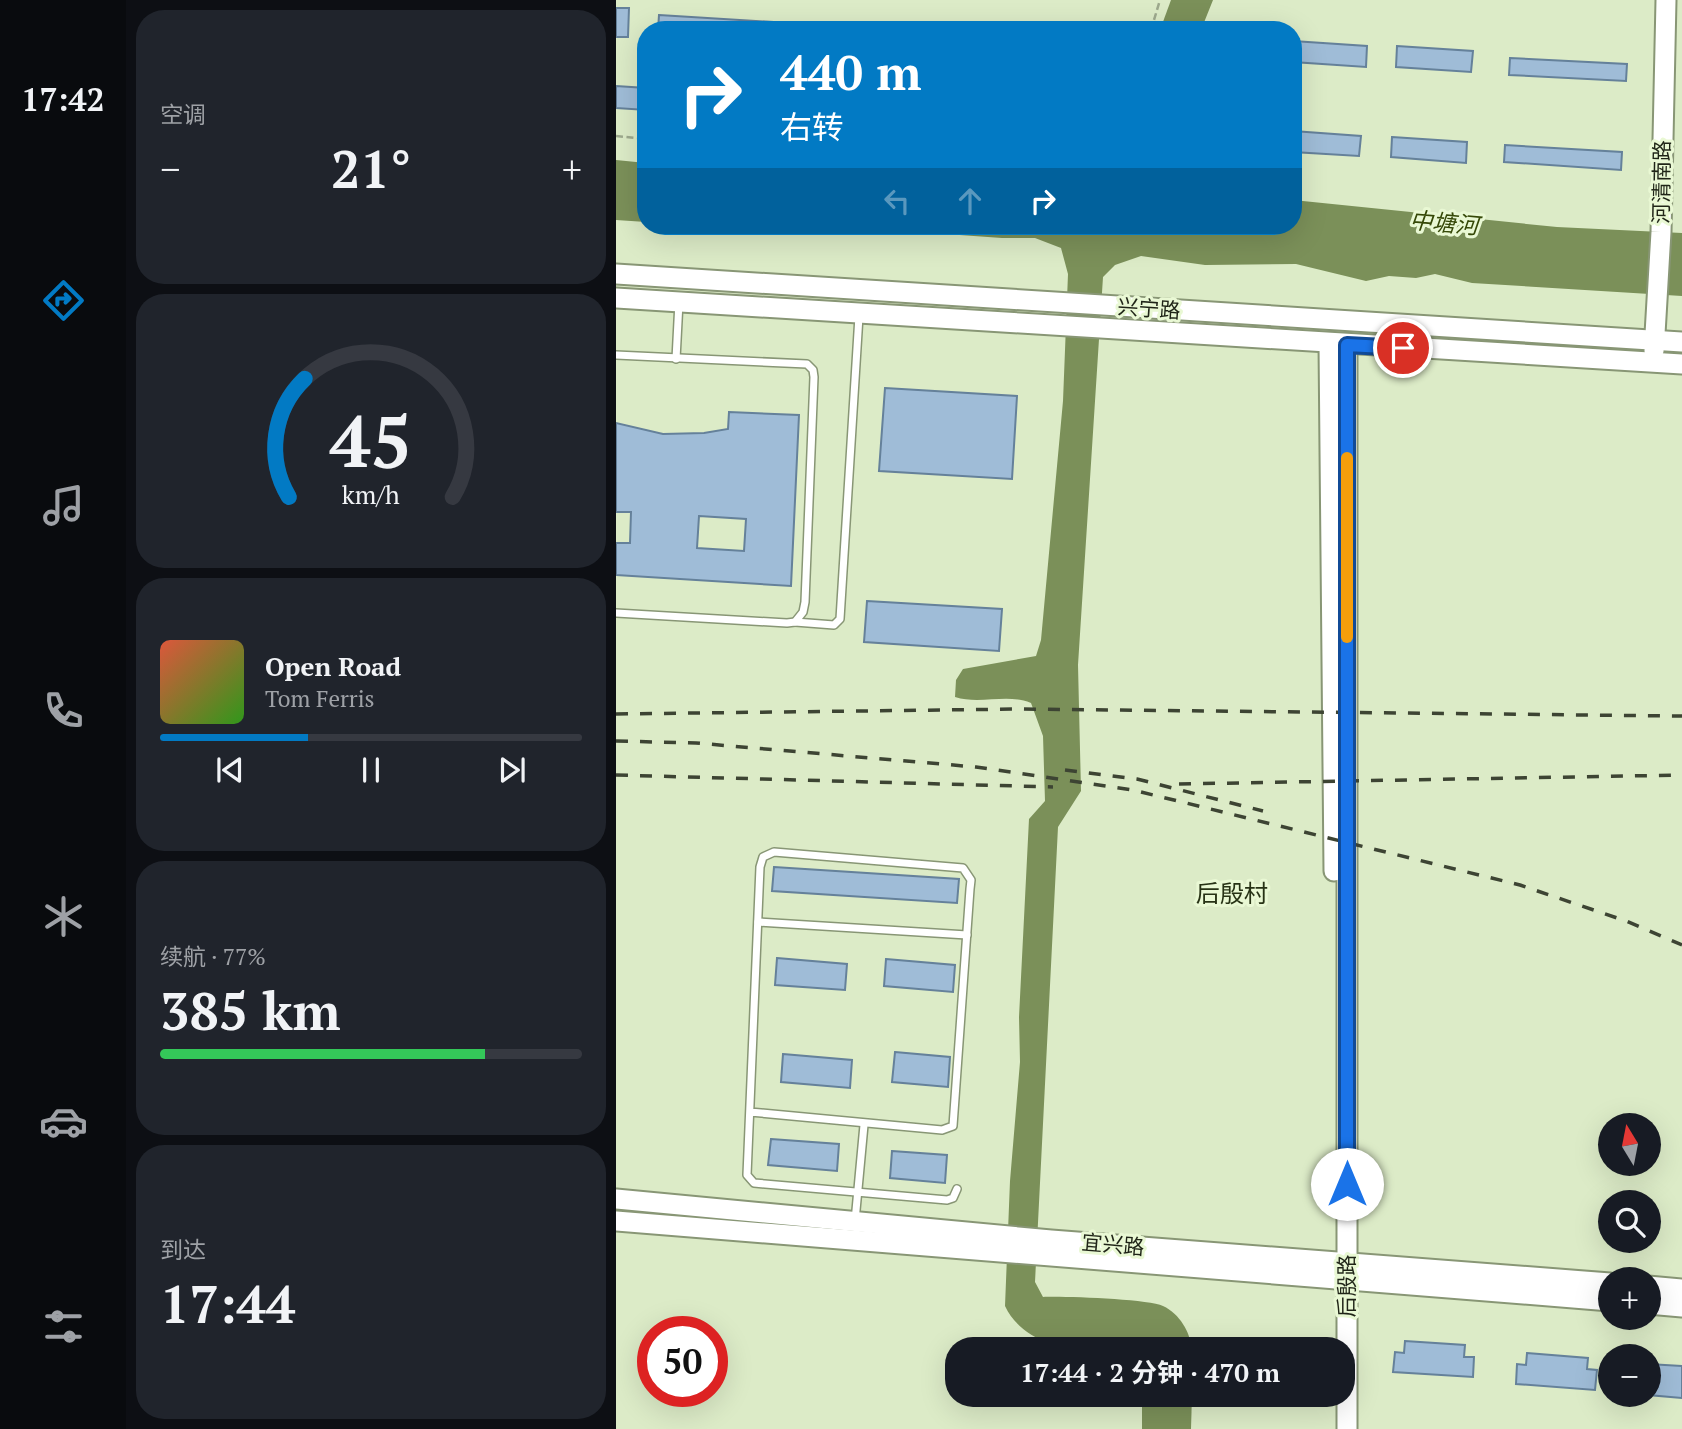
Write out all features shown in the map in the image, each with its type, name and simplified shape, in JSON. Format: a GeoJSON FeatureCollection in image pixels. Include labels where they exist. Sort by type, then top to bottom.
{"type":"FeatureCollection","features":[{"type":"Feature","properties":{"kind":"main road","name":"河清南路"},"geometry":{"type":"LineString","coordinates":[[1653,363],[1661,232],[1666,0]]}},
{"type":"Feature","properties":{"kind":"main road","name":"兴宁路"},"geometry":{"type":"LineString","coordinates":[[616,274],[1682,342]]}},
{"type":"Feature","properties":{"kind":"main road"},"geometry":{"type":"LineString","coordinates":[[616,298],[1682,363]]}},
{"type":"Feature","properties":{"kind":"main road","name":"后殷路"},"geometry":{"type":"LineString","coordinates":[[1338,344],[1341,1337]]}},
{"type":"Feature","properties":{"kind":"main road","name":"宜兴路"},"geometry":{"type":"LineString","coordinates":[[616,1199],[855,1222],[994,1244]]}},
{"type":"Feature","properties":{"kind":"main road","name":"宜兴路"},"geometry":{"type":"LineString","coordinates":[[616,1221],[1052,1248],[1342,1281],[1598,1300]]}},
{"type":"Feature","properties":{"kind":"main road","name":"宜兴路"},"geometry":{"type":"LineString","coordinates":[[1342,1281],[1598,1283]]}},
{"type":"Feature","properties":{"kind":"main road"},"geometry":{"type":"LineString","coordinates":[[1661,1287],[1682,1289]]}},
{"type":"Feature","properties":{"kind":"main road"},"geometry":{"type":"LineString","coordinates":[[1661,1305],[1682,1307]]}},
{"type":"Feature","properties":{"kind":"main road"},"geometry":{"type":"LineString","coordinates":[[1335,1407],[1335,1429]]}},
{"type":"Feature","properties":{"kind":"main road","name":"后殷路"},"geometry":{"type":"LineString","coordinates":[[1345,1407],[1347,1429]]}},
{"type":"Feature","properties":{"kind":"lane"},"geometry":{"type":"LineString","coordinates":[[676,359],[679,301]]}},
{"type":"Feature","properties":{"kind":"lane"},"geometry":{"type":"LineString","coordinates":[[616,613],[834,625],[840,619],[859,312]]}},
{"type":"Feature","properties":{"kind":"lane"},"geometry":{"type":"LineString","coordinates":[[616,355],[807,364],[813,370],[805,602],[803,612],[794,622]]}},
{"type":"Feature","properties":{"kind":"lane"},"geometry":{"type":"LineString","coordinates":[[750,1112],[864,1125],[942,1130],[955,1122],[971,880],[963,868],[774,852],[764,857],[760,867],[747,1175],[750,1181],[947,1200],[953,1198],[957,1189]]}},
{"type":"Feature","properties":{"kind":"lane"},"geometry":{"type":"LineString","coordinates":[[758,922],[968,935]]}},
{"type":"Feature","properties":{"kind":"lane"},"geometry":{"type":"LineString","coordinates":[[855,1222],[864,1125]]}},
{"type":"Feature","properties":{"kind":"path"},"geometry":{"type":"LineString","coordinates":[[1154,21],[1160,0]]}},
{"type":"Feature","properties":{"kind":"path"},"geometry":{"type":"LineString","coordinates":[[616,136],[637,138]]}},
{"type":"Feature","properties":{"kind":"water"},"geometry":{"type":"Polygon","coordinates":[[[1171,0],[1213,0],[1205,21],[1163,21],[1171,0]]]}},
{"type":"Feature","properties":{"kind":"water"},"geometry":{"type":"Polygon","coordinates":[[[616,160],[637,162],[637,221],[616,220],[616,160]]]}},
{"type":"Feature","properties":{"kind":"water","name":"中塘河"},"geometry":{"type":"Polygon","coordinates":[[[1302,201],[1557,227],[1682,233],[1682,296],[1472,283],[1435,274],[1416,278],[1389,276],[1366,281],[1296,264],[1205,265],[1141,256],[1115,265],[1103,277],[1078,665],[1081,791],[1058,827],[1035,1282],[1043,1297],[1124,1300],[1163,1306],[1183,1324],[1189,1337],[1036,1337],[1013,1319],[1005,1306],[1010,1181],[1020,1062],[1019,1017],[1029,819],[1045,801],[1043,736],[1031,703],[1013,699],[974,700],[955,697],[956,680],[963,669],[1036,656],[1041,640],[1063,401],[1068,274],[1061,248],[1035,238],[960,235],[1302,235],[1302,201]]]}},
{"type":"Feature","properties":{"kind":"water"},"geometry":{"type":"Polygon","coordinates":[[[1142,1407],[1192,1407],[1191,1429],[1142,1429],[1142,1407]]]}},
{"type":"Feature","properties":{"kind":"building"},"geometry":{"type":"Polygon","coordinates":[[[616,8],[629,8],[628,37],[616,37],[616,8]]]}},
{"type":"Feature","properties":{"kind":"building"},"geometry":{"type":"Polygon","coordinates":[[[659,15],[757,21],[659,21],[659,15]]]}},
{"type":"Feature","properties":{"kind":"building"},"geometry":{"type":"Polygon","coordinates":[[[1302,42],[1367,46],[1366,67],[1302,63],[1302,42]]]}},
{"type":"Feature","properties":{"kind":"building"},"geometry":{"type":"Polygon","coordinates":[[[1397,46],[1473,51],[1471,72],[1396,67],[1397,46]]]}},
{"type":"Feature","properties":{"kind":"building"},"geometry":{"type":"Polygon","coordinates":[[[1510,58],[1627,64],[1626,81],[1509,75],[1510,58]]]}},
{"type":"Feature","properties":{"kind":"building"},"geometry":{"type":"Polygon","coordinates":[[[616,86],[637,87],[637,109],[616,108],[616,86]]]}},
{"type":"Feature","properties":{"kind":"building"},"geometry":{"type":"Polygon","coordinates":[[[1302,132],[1361,136],[1359,156],[1302,153],[1302,132]]]}},
{"type":"Feature","properties":{"kind":"building"},"geometry":{"type":"Polygon","coordinates":[[[1392,137],[1467,142],[1466,163],[1391,157],[1392,137]]]}},
{"type":"Feature","properties":{"kind":"building"},"geometry":{"type":"Polygon","coordinates":[[[1505,145],[1622,152],[1621,170],[1504,162],[1505,145]]]}},
{"type":"Feature","properties":{"kind":"building"},"geometry":{"type":"Polygon","coordinates":[[[885,388],[1017,396],[1012,479],[879,471],[885,388]]]}},
{"type":"Feature","properties":{"kind":"building"},"geometry":{"type":"Polygon","coordinates":[[[729,412],[799,415],[791,586],[616,575],[616,543],[630,543],[631,512],[616,512],[616,423],[663,434],[704,433],[728,429],[729,412]],[[699,516],[697,548],[744,551],[746,519],[699,516]]]}},
{"type":"Feature","properties":{"kind":"building"},"geometry":{"type":"Polygon","coordinates":[[[867,601],[1002,609],[999,651],[864,642],[867,601]]]}},
{"type":"Feature","properties":{"kind":"building"},"geometry":{"type":"Polygon","coordinates":[[[774,867],[959,879],[957,903],[772,891],[774,867]]]}},
{"type":"Feature","properties":{"kind":"building"},"geometry":{"type":"Polygon","coordinates":[[[777,958],[847,964],[845,990],[775,985],[777,958]]]}},
{"type":"Feature","properties":{"kind":"building"},"geometry":{"type":"Polygon","coordinates":[[[886,959],[955,965],[953,992],[884,986],[886,959]]]}},
{"type":"Feature","properties":{"kind":"building"},"geometry":{"type":"Polygon","coordinates":[[[895,1052],[950,1057],[948,1087],[892,1082],[895,1052]]]}},
{"type":"Feature","properties":{"kind":"building"},"geometry":{"type":"Polygon","coordinates":[[[783,1054],[852,1060],[850,1088],[781,1082],[783,1054]]]}},
{"type":"Feature","properties":{"kind":"building"},"geometry":{"type":"Polygon","coordinates":[[[771,1139],[839,1144],[837,1171],[768,1165],[771,1139]]]}},
{"type":"Feature","properties":{"kind":"building"},"geometry":{"type":"Polygon","coordinates":[[[892,1151],[947,1155],[945,1183],[890,1178],[892,1151]]]}},
{"type":"Feature","properties":{"kind":"building"},"geometry":{"type":"Polygon","coordinates":[[[1405,1341],[1465,1345],[1464,1357],[1474,1357],[1473,1377],[1393,1372],[1395,1352],[1404,1353],[1405,1341]]]}},
{"type":"Feature","properties":{"kind":"building"},"geometry":{"type":"Polygon","coordinates":[[[1527,1353],[1588,1358],[1587,1369],[1597,1370],[1595,1390],[1516,1384],[1517,1364],[1526,1365],[1527,1353]]]}},
{"type":"Feature","properties":{"kind":"building"},"geometry":{"type":"Polygon","coordinates":[[[1661,1365],[1682,1366],[1682,1398],[1661,1396],[1661,1365]]]}},
{"type":"Feature","properties":{"kind":"railway"},"geometry":{"type":"LineString","coordinates":[[616,714],[1021,709],[1682,716]]}},
{"type":"Feature","properties":{"kind":"railway"},"geometry":{"type":"LineString","coordinates":[[616,741],[696,743],[976,767],[1133,790],[1520,885],[1626,921],[1682,945]]}},
{"type":"Feature","properties":{"kind":"railway"},"geometry":{"type":"LineString","coordinates":[[1065,770],[1137,779],[1263,811]]}},
{"type":"Feature","properties":{"kind":"railway"},"geometry":{"type":"LineString","coordinates":[[616,775],[1053,787]]}},
{"type":"Feature","properties":{"kind":"railway"},"geometry":{"type":"LineString","coordinates":[[1179,784],[1682,775]]}},
{"type":"Feature","properties":{"kind":"slow traffic"},"geometry":{"type":"LineString","coordinates":[[1347,458],[1347,637]]}},
{"type":"Feature","properties":{"kind":"district","name":"后殷村"},"geometry":{"type":"Point","coordinates":[1232,894]}},
{"type":"Feature","properties":{"kind":"route"},"geometry":{"type":"LineString","coordinates":[[1347,1184],[1347,345],[1403,348]]}}]}
